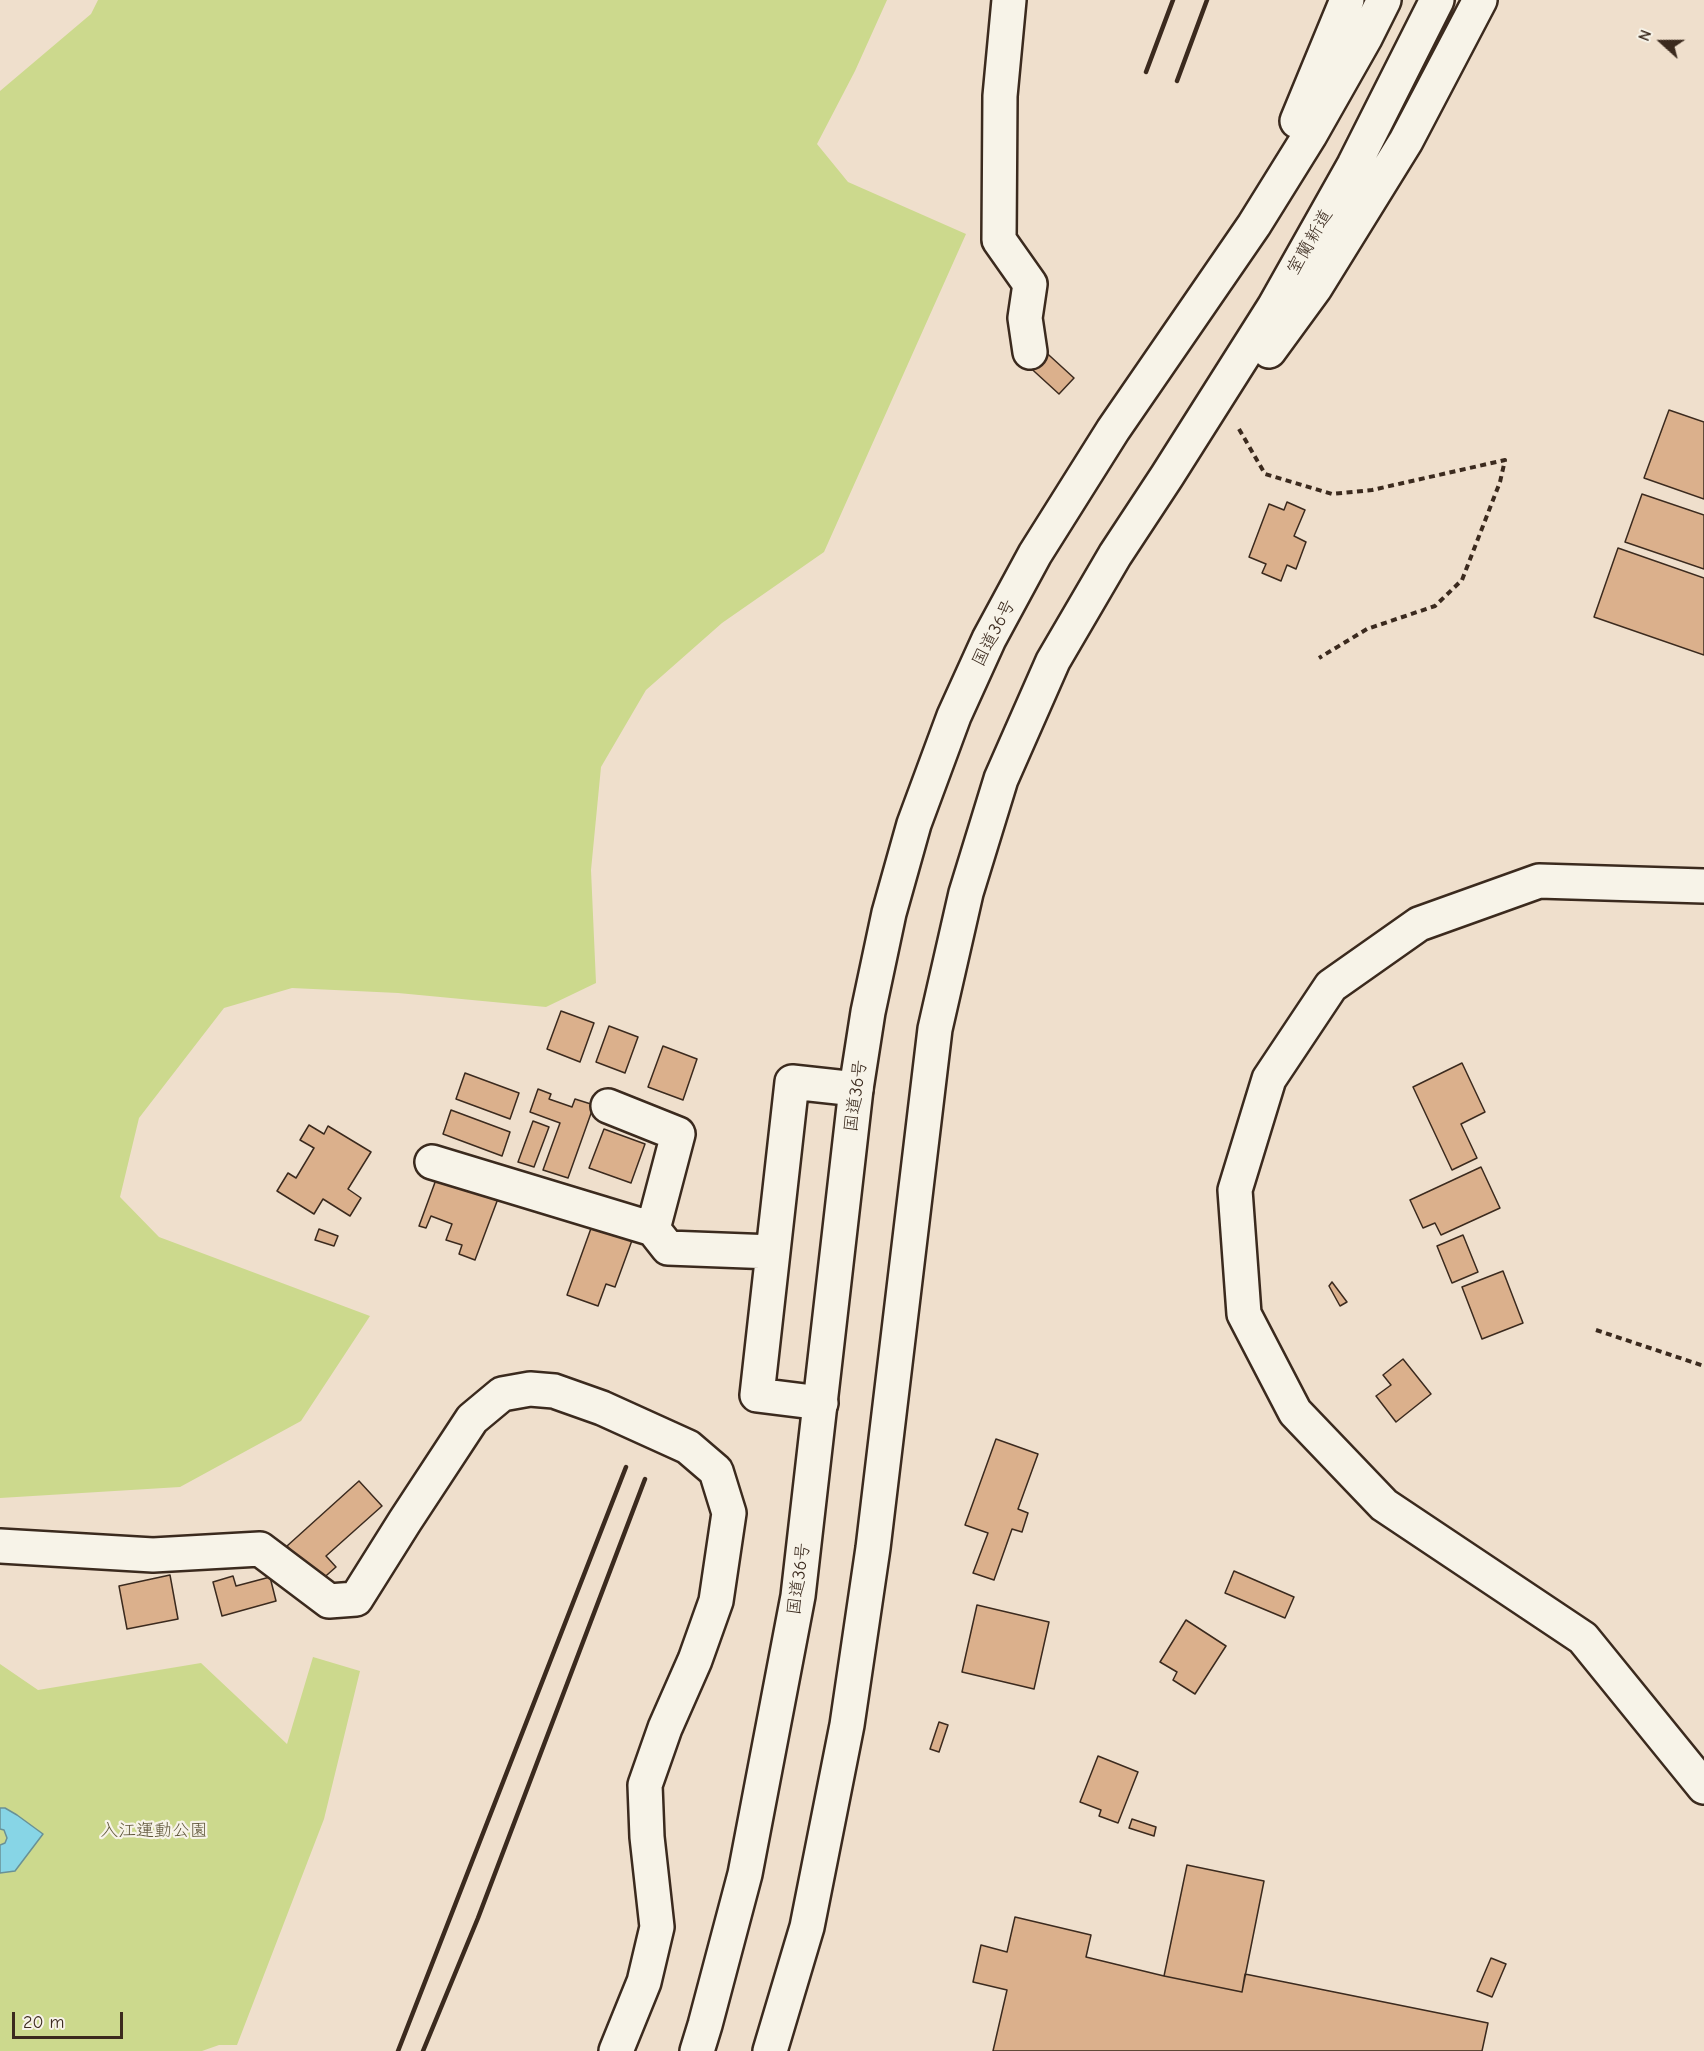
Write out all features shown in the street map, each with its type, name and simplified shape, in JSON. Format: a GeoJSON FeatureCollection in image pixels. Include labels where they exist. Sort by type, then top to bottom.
{"type":"FeatureCollection","features":[{"type":"Feature","properties":{"kind":"main road"},"geometry":{"type":"LineString","coordinates":[[1009,0],[1000,96],[999,240],[1030,284],[1025,318],[1030,352]]}},
{"type":"Feature","properties":{"kind":"main road"},"geometry":{"type":"LineString","coordinates":[[1254,225],[1347,0]]}},
{"type":"Feature","properties":{"kind":"main road"},"geometry":{"type":"LineString","coordinates":[[1254,225],[1310,135],[1384,0]]}},
{"type":"Feature","properties":{"kind":"main road","name":"室蘭新道"},"geometry":{"type":"LineString","coordinates":[[1167,476],[1274,307],[1336,196],[1437,0]]}},
{"type":"Feature","properties":{"kind":"main road"},"geometry":{"type":"LineString","coordinates":[[770,2051],[807,1927],[847,1725],[873,1548],[935,1029],[966,892],[1001,779],[1053,661],[1115,555],[1167,476],[1227,408],[1315,288],[1406,141],[1480,0]]}},
{"type":"Feature","properties":{"kind":"main road","name":"国道36号"},"geometry":{"type":"LineString","coordinates":[[697,2051],[745,1874],[798,1596],[856,1089],[868,1012],[889,914],[914,824],[954,716],[989,639],[1035,554],[1113,430],[1254,225]]}},
{"type":"Feature","properties":{"kind":"main road"},"geometry":{"type":"LineString","coordinates":[[1704,886],[1539,881],[1419,924],[1331,986],[1269,1078],[1235,1190],[1244,1314],[1295,1412],[1384,1505],[1583,1638],[1704,1787]]}},
{"type":"Feature","properties":{"kind":"main road"},"geometry":{"type":"LineString","coordinates":[[821,1403],[757,1395],[792,1082],[856,1089]]}},
{"type":"Feature","properties":{"kind":"main road"},"geometry":{"type":"LineString","coordinates":[[608,1106],[678,1134],[652,1228]]}},
{"type":"Feature","properties":{"kind":"main road"},"geometry":{"type":"LineString","coordinates":[[432,1162],[652,1228],[668,1248],[773,1252]]}},
{"type":"Feature","properties":{"kind":"main road"},"geometry":{"type":"LineString","coordinates":[[0,1546],[153,1555],[260,1549],[329,1602],[356,1599],[472,1419],[502,1394],[530,1389],[554,1391],[602,1408],[688,1447],[716,1471],[729,1513],[716,1602],[695,1660],[665,1728],[645,1785],[647,1837],[657,1926],[644,1982],[616,2051]]}},
{"type":"Feature","properties":{"kind":"path"},"geometry":{"type":"LineString","coordinates":[[1227,408],[1265,474],[1332,494],[1372,490],[1505,460],[1500,482],[1462,580],[1435,606],[1367,629],[1319,658]]}},
{"type":"Feature","properties":{"kind":"path"},"geometry":{"type":"LineString","coordinates":[[1596,1330],[1704,1366]]}},
{"type":"Feature","properties":{"kind":"green space"},"geometry":{"type":"Polygon","coordinates":[[[98,0],[887,0],[855,71],[817,144],[848,182],[966,234],[824,552],[722,623],[646,690],[601,767],[591,870],[596,983],[546,1007],[398,993],[292,988],[224,1008],[139,1118],[120,1197],[159,1237],[370,1316],[301,1421],[180,1487],[0,1498],[0,91],[91,14],[98,0]]]}},
{"type":"Feature","properties":{"kind":"green space","name":"入江運動公園"},"geometry":{"type":"Polygon","coordinates":[[[313,1657],[360,1671],[324,1819],[237,2045],[219,2045],[202,2051],[0,2051],[0,1664],[38,1690],[201,1663],[287,1744],[313,1657]]]}},
{"type":"Feature","properties":{"kind":"water"},"geometry":{"type":"Polygon","coordinates":[[[0,1808],[5,1808],[17,1815],[43,1834],[15,1871],[0,1873],[0,1845],[5,1843],[7,1838],[4,1830],[0,1829],[0,1808]]]}},
{"type":"Feature","properties":{"kind":"building"},"geometry":{"type":"Polygon","coordinates":[[[1039,346],[1074,378],[1059,394],[1024,362],[1039,346]]]}},
{"type":"Feature","properties":{"kind":"building"},"geometry":{"type":"Polygon","coordinates":[[[1669,410],[1704,422],[1704,499],[1644,478],[1669,410]]]}},
{"type":"Feature","properties":{"kind":"building"},"geometry":{"type":"Polygon","coordinates":[[[1642,494],[1704,515],[1704,569],[1625,542],[1642,494]]]}},
{"type":"Feature","properties":{"kind":"building"},"geometry":{"type":"Polygon","coordinates":[[[1287,502],[1305,510],[1294,536],[1306,542],[1296,569],[1287,565],[1281,581],[1262,573],[1266,564],[1249,557],[1269,504],[1284,510],[1287,502]]]}},
{"type":"Feature","properties":{"kind":"building"},"geometry":{"type":"Polygon","coordinates":[[[1618,548],[1704,578],[1704,655],[1594,617],[1618,548]]]}},
{"type":"Feature","properties":{"kind":"building"},"geometry":{"type":"Polygon","coordinates":[[[561,1011],[594,1023],[580,1062],[547,1049],[561,1011]]]}},
{"type":"Feature","properties":{"kind":"building"},"geometry":{"type":"Polygon","coordinates":[[[609,1026],[638,1037],[625,1073],[596,1062],[609,1026]]]}},
{"type":"Feature","properties":{"kind":"building"},"geometry":{"type":"Polygon","coordinates":[[[663,1046],[697,1059],[683,1100],[648,1087],[663,1046]]]}},
{"type":"Feature","properties":{"kind":"building"},"geometry":{"type":"Polygon","coordinates":[[[1462,1063],[1485,1112],[1461,1124],[1477,1158],[1452,1170],[1413,1087],[1462,1063]]]}},
{"type":"Feature","properties":{"kind":"building"},"geometry":{"type":"Polygon","coordinates":[[[465,1073],[519,1093],[510,1119],[456,1099],[465,1073]]]}},
{"type":"Feature","properties":{"kind":"building"},"geometry":{"type":"Polygon","coordinates":[[[538,1089],[551,1094],[549,1099],[572,1107],[575,1099],[594,1105],[568,1178],[543,1170],[560,1123],[530,1112],[538,1089]]]}},
{"type":"Feature","properties":{"kind":"building"},"geometry":{"type":"Polygon","coordinates":[[[451,1110],[510,1132],[502,1156],[443,1134],[451,1110]]]}},
{"type":"Feature","properties":{"kind":"building"},"geometry":{"type":"Polygon","coordinates":[[[533,1121],[549,1127],[534,1167],[518,1162],[533,1121]]]}},
{"type":"Feature","properties":{"kind":"building"},"geometry":{"type":"Polygon","coordinates":[[[309,1125],[324,1134],[328,1126],[371,1152],[348,1189],[361,1198],[350,1216],[323,1199],[314,1214],[277,1191],[288,1173],[296,1178],[314,1148],[300,1140],[309,1125]]]}},
{"type":"Feature","properties":{"kind":"building"},"geometry":{"type":"Polygon","coordinates":[[[604,1129],[645,1144],[631,1183],[589,1168],[604,1129]]]}},
{"type":"Feature","properties":{"kind":"building"},"geometry":{"type":"Polygon","coordinates":[[[441,1166],[502,1188],[475,1260],[459,1254],[462,1245],[446,1240],[452,1224],[431,1216],[426,1228],[419,1226],[441,1166]]]}},
{"type":"Feature","properties":{"kind":"building"},"geometry":{"type":"Polygon","coordinates":[[[1481,1167],[1500,1208],[1441,1235],[1435,1223],[1423,1228],[1410,1200],[1481,1167]]]}},
{"type":"Feature","properties":{"kind":"building"},"geometry":{"type":"Polygon","coordinates":[[[594,1220],[634,1235],[615,1287],[606,1284],[598,1306],[567,1295],[594,1220]]]}},
{"type":"Feature","properties":{"kind":"building"},"geometry":{"type":"Polygon","coordinates":[[[319,1229],[338,1236],[334,1246],[315,1240],[319,1229]]]}},
{"type":"Feature","properties":{"kind":"building"},"geometry":{"type":"Polygon","coordinates":[[[1463,1235],[1478,1272],[1452,1283],[1437,1246],[1463,1235]]]}},
{"type":"Feature","properties":{"kind":"building"},"geometry":{"type":"Polygon","coordinates":[[[1503,1271],[1523,1323],[1482,1339],[1462,1287],[1503,1271]]]}},
{"type":"Feature","properties":{"kind":"building"},"geometry":{"type":"Polygon","coordinates":[[[1332,1282],[1347,1302],[1340,1306],[1329,1286],[1332,1282]]]}},
{"type":"Feature","properties":{"kind":"building"},"geometry":{"type":"Polygon","coordinates":[[[1403,1359],[1431,1394],[1396,1422],[1376,1396],[1391,1385],[1383,1375],[1403,1359]]]}},
{"type":"Feature","properties":{"kind":"building"},"geometry":{"type":"Polygon","coordinates":[[[996,1439],[1038,1454],[1018,1509],[1028,1513],[1022,1532],[1012,1529],[994,1580],[973,1573],[988,1533],[965,1525],[996,1439]]]}},
{"type":"Feature","properties":{"kind":"building"},"geometry":{"type":"Polygon","coordinates":[[[359,1481],[382,1506],[326,1556],[336,1567],[319,1582],[287,1546],[359,1481]]]}},
{"type":"Feature","properties":{"kind":"building"},"geometry":{"type":"Polygon","coordinates":[[[1234,1571],[1294,1597],[1285,1618],[1225,1593],[1234,1571]]]}},
{"type":"Feature","properties":{"kind":"building"},"geometry":{"type":"Polygon","coordinates":[[[170,1575],[178,1619],[127,1629],[119,1586],[170,1575]]]}},
{"type":"Feature","properties":{"kind":"building"},"geometry":{"type":"Polygon","coordinates":[[[233,1576],[236,1586],[270,1577],[276,1601],[222,1616],[213,1582],[233,1576]]]}},
{"type":"Feature","properties":{"kind":"building"},"geometry":{"type":"Polygon","coordinates":[[[977,1605],[1049,1622],[1034,1689],[962,1672],[977,1605]]]}},
{"type":"Feature","properties":{"kind":"building"},"geometry":{"type":"Polygon","coordinates":[[[1186,1620],[1226,1646],[1195,1694],[1173,1680],[1177,1672],[1160,1662],[1186,1620]]]}},
{"type":"Feature","properties":{"kind":"building"},"geometry":{"type":"Polygon","coordinates":[[[939,1722],[948,1725],[939,1752],[930,1749],[939,1722]]]}},
{"type":"Feature","properties":{"kind":"building"},"geometry":{"type":"Polygon","coordinates":[[[1098,1756],[1138,1772],[1118,1823],[1099,1816],[1101,1810],[1080,1802],[1098,1756]]]}},
{"type":"Feature","properties":{"kind":"building"},"geometry":{"type":"Polygon","coordinates":[[[1132,1819],[1156,1827],[1154,1836],[1129,1828],[1132,1819]]]}},
{"type":"Feature","properties":{"kind":"building"},"geometry":{"type":"Polygon","coordinates":[[[1187,1865],[1264,1881],[1242,1992],[1164,1976],[1187,1865]]]}},
{"type":"Feature","properties":{"kind":"building"},"geometry":{"type":"Polygon","coordinates":[[[1015,1917],[1091,1935],[1086,1957],[1164,1976],[1242,1992],[1245,1974],[1488,2023],[1482,2051],[993,2051],[1007,1990],[973,1982],[981,1945],[1007,1952],[1015,1917]]]}},
{"type":"Feature","properties":{"kind":"building"},"geometry":{"type":"Polygon","coordinates":[[[1491,1958],[1506,1964],[1492,1997],[1477,1991],[1491,1958]]]}},
{"type":"Feature","properties":{"kind":"railway"},"geometry":{"type":"LineString","coordinates":[[1146,72],[1173,0]]}},
{"type":"Feature","properties":{"kind":"railway"},"geometry":{"type":"LineString","coordinates":[[1177,81],[1207,0]]}},
{"type":"Feature","properties":{"kind":"railway"},"geometry":{"type":"LineString","coordinates":[[398,2051],[626,1467]]}},
{"type":"Feature","properties":{"kind":"railway"},"geometry":{"type":"LineString","coordinates":[[423,2051],[478,1918],[645,1479]]}}]}
